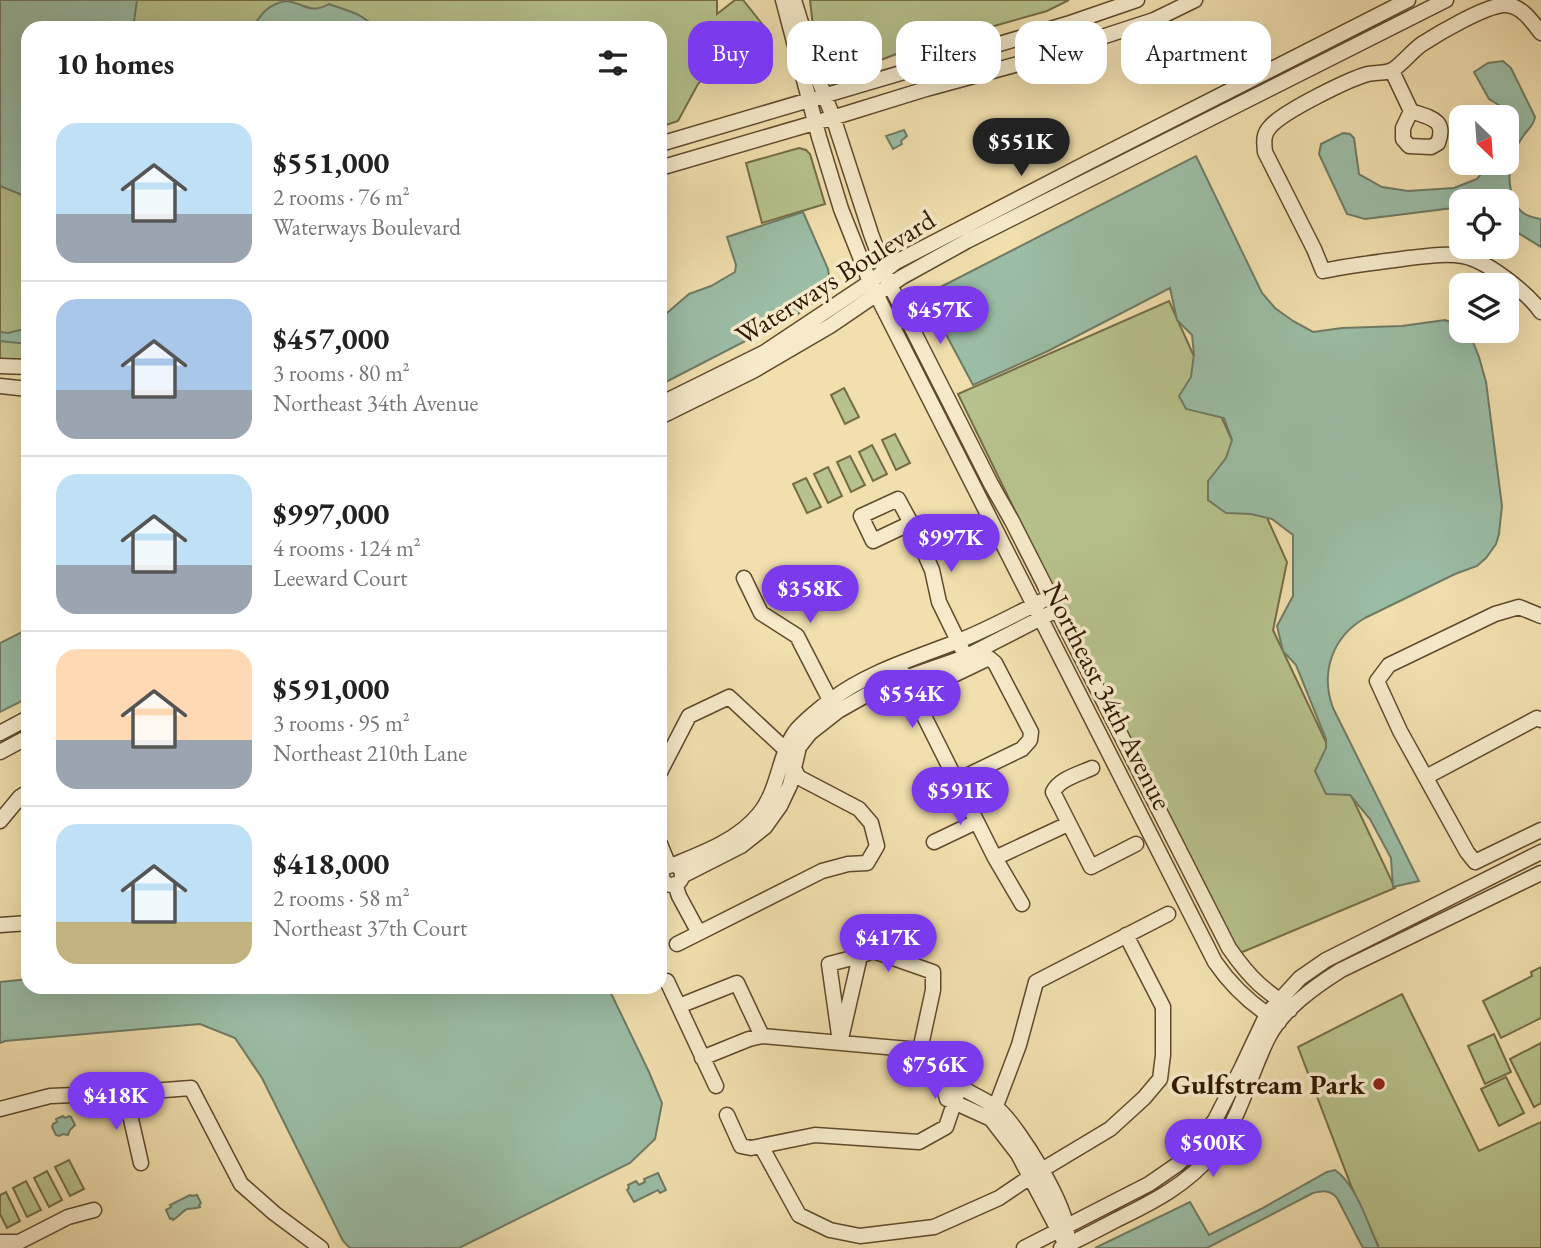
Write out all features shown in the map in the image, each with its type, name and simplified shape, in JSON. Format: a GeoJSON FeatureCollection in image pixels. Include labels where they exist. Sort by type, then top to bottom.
{"type":"FeatureCollection","features":[{"type":"Feature","properties":{"kind":"street","name":"Northeast 34th Avenue"},"geometry":{"type":"LineString","coordinates":[[783,0],[841,209],[873,288],[1215,962],[1243,996],[1270,1019]]}},
{"type":"Feature","properties":{"kind":"street","name":"Northeast 34th Avenue"},"geometry":{"type":"LineString","coordinates":[[794,0],[887,278],[909,324],[1013,522],[1229,948],[1257,982],[1285,1004]]}},
{"type":"Feature","properties":{"kind":"street"},"geometry":{"type":"LineString","coordinates":[[667,142],[1067,24],[1137,0]]}},
{"type":"Feature","properties":{"kind":"street"},"geometry":{"type":"LineString","coordinates":[[667,166],[1022,62],[1154,20],[1195,0]]}},
{"type":"Feature","properties":{"kind":"street","name":"Waterways Boulevard"},"geometry":{"type":"LineString","coordinates":[[887,278],[896,262],[1408,0]]}},
{"type":"Feature","properties":{"kind":"street","name":"Waterways Boulevard"},"geometry":{"type":"LineString","coordinates":[[667,401],[765,352],[887,278],[967,241],[1446,0]]}},
{"type":"Feature","properties":{"kind":"street"},"geometry":{"type":"LineString","coordinates":[[1541,33],[1529,17],[1506,5],[1493,8],[1422,45],[1392,71],[1368,74],[1341,84],[1280,118],[1268,128],[1264,139],[1265,152],[1323,271],[1357,264],[1445,254],[1464,256],[1481,261],[1521,290],[1541,312]]}},
{"type":"Feature","properties":{"kind":"street"},"geometry":{"type":"LineString","coordinates":[[1392,71],[1411,111]]}},
{"type":"Feature","properties":{"kind":"street","name":"Waterways Boulevard"},"geometry":{"type":"LineString","coordinates":[[667,414],[753,372],[830,326],[873,288]]}},
{"type":"Feature","properties":{"kind":"street"},"geometry":{"type":"LineString","coordinates":[[6,387],[14,367]]}},
{"type":"Feature","properties":{"kind":"street"},"geometry":{"type":"LineString","coordinates":[[911,523],[932,570],[939,602],[965,657]]}},
{"type":"Feature","properties":{"kind":"street"},"geometry":{"type":"LineString","coordinates":[[744,578],[761,613],[797,636],[830,700]]}},
{"type":"Feature","properties":{"kind":"street"},"geometry":{"type":"LineString","coordinates":[[675,873],[741,846],[765,827],[790,786],[799,747],[810,733],[838,711],[882,686],[965,657],[1053,603]]}},
{"type":"Feature","properties":{"kind":"street"},"geometry":{"type":"LineString","coordinates":[[1541,616],[1519,607],[1495,614],[1389,665],[1377,681],[1400,731],[1475,862],[1541,830]]}},
{"type":"Feature","properties":{"kind":"street"},"geometry":{"type":"LineString","coordinates":[[675,873],[743,830],[760,814],[773,792],[796,731],[830,700],[886,668],[1038,611]]}},
{"type":"Feature","properties":{"kind":"street"},"geometry":{"type":"LineString","coordinates":[[914,694],[989,658],[995,663],[1031,732],[1030,740],[1022,749],[956,781]]}},
{"type":"Feature","properties":{"kind":"street"},"geometry":{"type":"LineString","coordinates":[[898,664],[976,822],[1022,904]]}},
{"type":"Feature","properties":{"kind":"street"},"geometry":{"type":"LineString","coordinates":[[667,758],[689,716],[729,696],[787,751],[798,777],[859,809],[871,823],[877,845],[867,863],[848,864],[822,871],[677,944]]}},
{"type":"Feature","properties":{"kind":"street"},"geometry":{"type":"LineString","coordinates":[[1426,777],[1539,719]]}},
{"type":"Feature","properties":{"kind":"street"},"geometry":{"type":"LineString","coordinates":[[0,733],[21,722]]}},
{"type":"Feature","properties":{"kind":"street"},"geometry":{"type":"LineString","coordinates":[[0,752],[21,741]]}},
{"type":"Feature","properties":{"kind":"street"},"geometry":{"type":"LineString","coordinates":[[1092,768],[1063,781],[1053,792],[1091,867],[1136,844]]}},
{"type":"Feature","properties":{"kind":"street"},"geometry":{"type":"LineString","coordinates":[[0,821],[21,796]]}},
{"type":"Feature","properties":{"kind":"street"},"geometry":{"type":"LineString","coordinates":[[934,842],[976,822]]}},
{"type":"Feature","properties":{"kind":"street"},"geometry":{"type":"LineString","coordinates":[[995,858],[1068,824]]}},
{"type":"Feature","properties":{"kind":"street"},"geometry":{"type":"LineString","coordinates":[[1285,1004],[1300,978],[1326,960],[1541,852]]}},
{"type":"Feature","properties":{"kind":"street"},"geometry":{"type":"LineString","coordinates":[[667,858],[675,873],[679,896],[699,933]]}},
{"type":"Feature","properties":{"kind":"street"},"geometry":{"type":"LineString","coordinates":[[1024,1248],[1149,1184],[1193,1150],[1215,1120],[1270,1019],[1285,1004],[1342,970],[1541,873]]}},
{"type":"Feature","properties":{"kind":"street"},"geometry":{"type":"LineString","coordinates":[[993,1113],[1019,1045],[1036,982],[1168,914]]}},
{"type":"Feature","properties":{"kind":"street"},"geometry":{"type":"LineString","coordinates":[[0,925],[21,924]]}},
{"type":"Feature","properties":{"kind":"street"},"geometry":{"type":"LineString","coordinates":[[761,1146],[799,1215],[830,1230],[860,1236],[934,1227],[999,1198],[1110,1129],[1144,1098],[1160,1079],[1163,1007],[1126,935]]}},
{"type":"Feature","properties":{"kind":"street"},"geometry":{"type":"LineString","coordinates":[[841,1043],[829,964],[873,951],[933,972],[933,990],[920,1050]]}},
{"type":"Feature","properties":{"kind":"street"},"geometry":{"type":"LineString","coordinates":[[841,1043],[860,956]]}},
{"type":"Feature","properties":{"kind":"street"},"geometry":{"type":"LineString","coordinates":[[667,981],[716,1086]]}},
{"type":"Feature","properties":{"kind":"street"},"geometry":{"type":"LineString","coordinates":[[679,1006],[737,983],[762,1036]]}},
{"type":"Feature","properties":{"kind":"street"},"geometry":{"type":"LineString","coordinates":[[920,1050],[930,1056],[941,1075],[947,1099],[1009,1119],[1063,1228],[1064,1247],[1178,1187],[1202,1165],[1224,1139],[1269,1037],[1270,1019]]}},
{"type":"Feature","properties":{"kind":"street"},"geometry":{"type":"LineString","coordinates":[[702,1058],[762,1036],[920,1050],[934,1053],[945,1064],[948,1074],[958,1085],[993,1113]]}},
{"type":"Feature","properties":{"kind":"street"},"geometry":{"type":"LineString","coordinates":[[727,1115],[741,1146],[751,1148],[815,1135],[919,1142],[946,1127],[958,1085]]}},
{"type":"Feature","properties":{"kind":"street"},"geometry":{"type":"LineString","coordinates":[[0,1110],[50,1096],[191,1087],[241,1184],[318,1247]]}},
{"type":"Feature","properties":{"kind":"street"},"geometry":{"type":"LineString","coordinates":[[125,1093],[141,1163]]}},
{"type":"Feature","properties":{"kind":"street"},"geometry":{"type":"LineString","coordinates":[[0,1242],[19,1242],[68,1217],[94,1210]]}},
{"type":"Feature","properties":{"kind":"shaded area"},"geometry":{"type":"Polygon","coordinates":[[[0,0],[717,0],[717,14],[735,0],[743,0],[760,21],[688,21],[688,84],[698,84],[678,121],[667,125],[667,21],[21,21],[21,360],[0,360],[0,0]]]}},
{"type":"Feature","properties":{"kind":"shaded area"},"geometry":{"type":"Polygon","coordinates":[[[0,0],[137,0],[134,21],[21,21],[21,195],[0,186],[0,0]]]}},
{"type":"Feature","properties":{"kind":"shaded area"},"geometry":{"type":"Polygon","coordinates":[[[810,0],[1069,0],[1047,11],[1001,24],[1001,21],[896,21],[896,54],[882,60],[882,21],[812,21],[810,0]]]}},
{"type":"Feature","properties":{"kind":"shaded area"},"geometry":{"type":"Polygon","coordinates":[[[286,1],[317,8],[329,4],[348,10],[367,21],[257,21],[275,4],[286,1]]]}},
{"type":"Feature","properties":{"kind":"shaded area"},"geometry":{"type":"Polygon","coordinates":[[[1503,61],[1511,68],[1535,117],[1519,143],[1519,105],[1499,105],[1489,99],[1474,72],[1488,63],[1503,61]]]}},
{"type":"Feature","properties":{"kind":"shaded area"},"geometry":{"type":"Polygon","coordinates":[[[904,130],[907,136],[901,141],[902,144],[893,149],[886,136],[904,130]]]}},
{"type":"Feature","properties":{"kind":"shaded area"},"geometry":{"type":"Polygon","coordinates":[[[1343,133],[1350,134],[1354,138],[1359,174],[1382,187],[1408,191],[1454,188],[1477,179],[1480,175],[1509,175],[1511,189],[1449,189],[1449,208],[1365,219],[1347,214],[1319,154],[1321,144],[1343,133]]]}},
{"type":"Feature","properties":{"kind":"shaded area"},"geometry":{"type":"Polygon","coordinates":[[[799,148],[810,154],[825,204],[762,223],[746,163],[799,148]]]}},
{"type":"Feature","properties":{"kind":"shaded area"},"geometry":{"type":"Polygon","coordinates":[[[1196,156],[1262,293],[1275,308],[1293,321],[1313,332],[1445,320],[1449,322],[1449,343],[1473,343],[1486,382],[1502,506],[1496,544],[1477,566],[1455,574],[1354,626],[1337,646],[1329,669],[1329,695],[1333,708],[1419,881],[1393,887],[1391,858],[1370,819],[1350,795],[1326,794],[1315,771],[1326,748],[1326,739],[1296,665],[1283,651],[1277,626],[1293,596],[1293,535],[1272,519],[1251,514],[1226,513],[1208,500],[1208,481],[1226,458],[1232,440],[1224,418],[1186,409],[1179,396],[1191,377],[1194,354],[1192,335],[1177,320],[1170,288],[1048,351],[973,385],[925,295],[1196,156]]]}},
{"type":"Feature","properties":{"kind":"shaded area"},"geometry":{"type":"Polygon","coordinates":[[[1519,208],[1525,214],[1541,219],[1541,247],[1519,233],[1519,208]]]}},
{"type":"Feature","properties":{"kind":"shaded area"},"geometry":{"type":"Polygon","coordinates":[[[803,212],[828,269],[830,282],[822,296],[798,314],[667,381],[667,313],[689,294],[711,286],[735,272],[736,265],[727,237],[803,212]]]}},
{"type":"Feature","properties":{"kind":"shaded area"},"geometry":{"type":"Polygon","coordinates":[[[1169,301],[1287,562],[1273,630],[1395,888],[1240,953],[1220,931],[958,394],[1169,301]]]}},
{"type":"Feature","properties":{"kind":"shaded area"},"geometry":{"type":"Polygon","coordinates":[[[21,330],[21,343],[0,341],[0,332],[21,330]]]}},
{"type":"Feature","properties":{"kind":"shaded area"},"geometry":{"type":"Polygon","coordinates":[[[844,388],[859,417],[845,424],[831,395],[844,388]]]}},
{"type":"Feature","properties":{"kind":"shaded area"},"geometry":{"type":"Polygon","coordinates":[[[895,434],[910,463],[896,470],[882,440],[895,434]]]}},
{"type":"Feature","properties":{"kind":"shaded area"},"geometry":{"type":"Polygon","coordinates":[[[872,445],[887,474],[873,481],[859,452],[872,445]]]}},
{"type":"Feature","properties":{"kind":"shaded area"},"geometry":{"type":"Polygon","coordinates":[[[850,456],[865,485],[851,492],[837,462],[850,456]]]}},
{"type":"Feature","properties":{"kind":"shaded area"},"geometry":{"type":"Polygon","coordinates":[[[828,467],[842,496],[828,503],[814,474],[828,467]]]}},
{"type":"Feature","properties":{"kind":"shaded area"},"geometry":{"type":"Polygon","coordinates":[[[806,478],[821,507],[807,513],[793,484],[806,478]]]}},
{"type":"Feature","properties":{"kind":"shaded area"},"geometry":{"type":"Polygon","coordinates":[[[21,632],[21,702],[0,712],[0,643],[21,632]]]}},
{"type":"Feature","properties":{"kind":"shaded area"},"geometry":{"type":"Polygon","coordinates":[[[1541,967],[1541,1018],[1501,1038],[1483,1001],[1532,976],[1531,972],[1541,967]]]}},
{"type":"Feature","properties":{"kind":"shaded area"},"geometry":{"type":"Polygon","coordinates":[[[21,980],[21,994],[611,994],[662,1103],[655,1139],[630,1163],[459,1248],[350,1248],[343,1241],[262,1078],[235,1038],[200,1024],[0,1043],[0,982],[21,980]]]}},
{"type":"Feature","properties":{"kind":"shaded area","name":"Gulfstream Park"},"geometry":{"type":"Polygon","coordinates":[[[1402,994],[1479,1151],[1541,1122],[1541,1248],[1379,1248],[1352,1188],[1298,1047],[1402,994]]]}},
{"type":"Feature","properties":{"kind":"shaded area"},"geometry":{"type":"Polygon","coordinates":[[[1494,1034],[1511,1072],[1485,1084],[1468,1046],[1494,1034]]]}},
{"type":"Feature","properties":{"kind":"shaded area"},"geometry":{"type":"Polygon","coordinates":[[[1541,1043],[1541,1103],[1534,1107],[1510,1059],[1541,1043]]]}},
{"type":"Feature","properties":{"kind":"shaded area"},"geometry":{"type":"Polygon","coordinates":[[[1506,1077],[1524,1113],[1499,1126],[1481,1089],[1506,1077]]]}},
{"type":"Feature","properties":{"kind":"shaded area"},"geometry":{"type":"Polygon","coordinates":[[[71,1117],[75,1125],[68,1135],[59,1136],[52,1127],[57,1122],[56,1119],[71,1117]]]}},
{"type":"Feature","properties":{"kind":"shaded area"},"geometry":{"type":"Polygon","coordinates":[[[69,1160],[84,1189],[70,1196],[55,1167],[69,1160]]]}},
{"type":"Feature","properties":{"kind":"shaded area"},"geometry":{"type":"Polygon","coordinates":[[[1335,1170],[1356,1195],[1379,1248],[1363,1248],[1337,1198],[1332,1193],[1323,1191],[1313,1193],[1207,1248],[1095,1248],[1190,1202],[1209,1235],[1335,1170]]]}},
{"type":"Feature","properties":{"kind":"shaded area"},"geometry":{"type":"Polygon","coordinates":[[[47,1171],[62,1200],[49,1207],[34,1178],[47,1171]]]}},
{"type":"Feature","properties":{"kind":"shaded area"},"geometry":{"type":"Polygon","coordinates":[[[658,1173],[666,1190],[660,1193],[658,1190],[634,1202],[627,1190],[628,1185],[636,1181],[639,1185],[645,1182],[644,1179],[658,1173]]]}},
{"type":"Feature","properties":{"kind":"shaded area"},"geometry":{"type":"Polygon","coordinates":[[[26,1181],[41,1210],[27,1217],[13,1188],[26,1181]]]}},
{"type":"Feature","properties":{"kind":"shaded area"},"geometry":{"type":"Polygon","coordinates":[[[6,1192],[20,1221],[7,1228],[0,1214],[0,1195],[6,1192]]]}},
{"type":"Feature","properties":{"kind":"shaded area"},"geometry":{"type":"Polygon","coordinates":[[[190,1195],[197,1195],[200,1207],[187,1209],[173,1220],[170,1219],[166,1210],[170,1205],[190,1195]]]}},
{"type":"Feature","properties":{"kind":"place","name":"Gulfstream Park"},"geometry":{"type":"Point","coordinates":[1379,1084]}}]}
